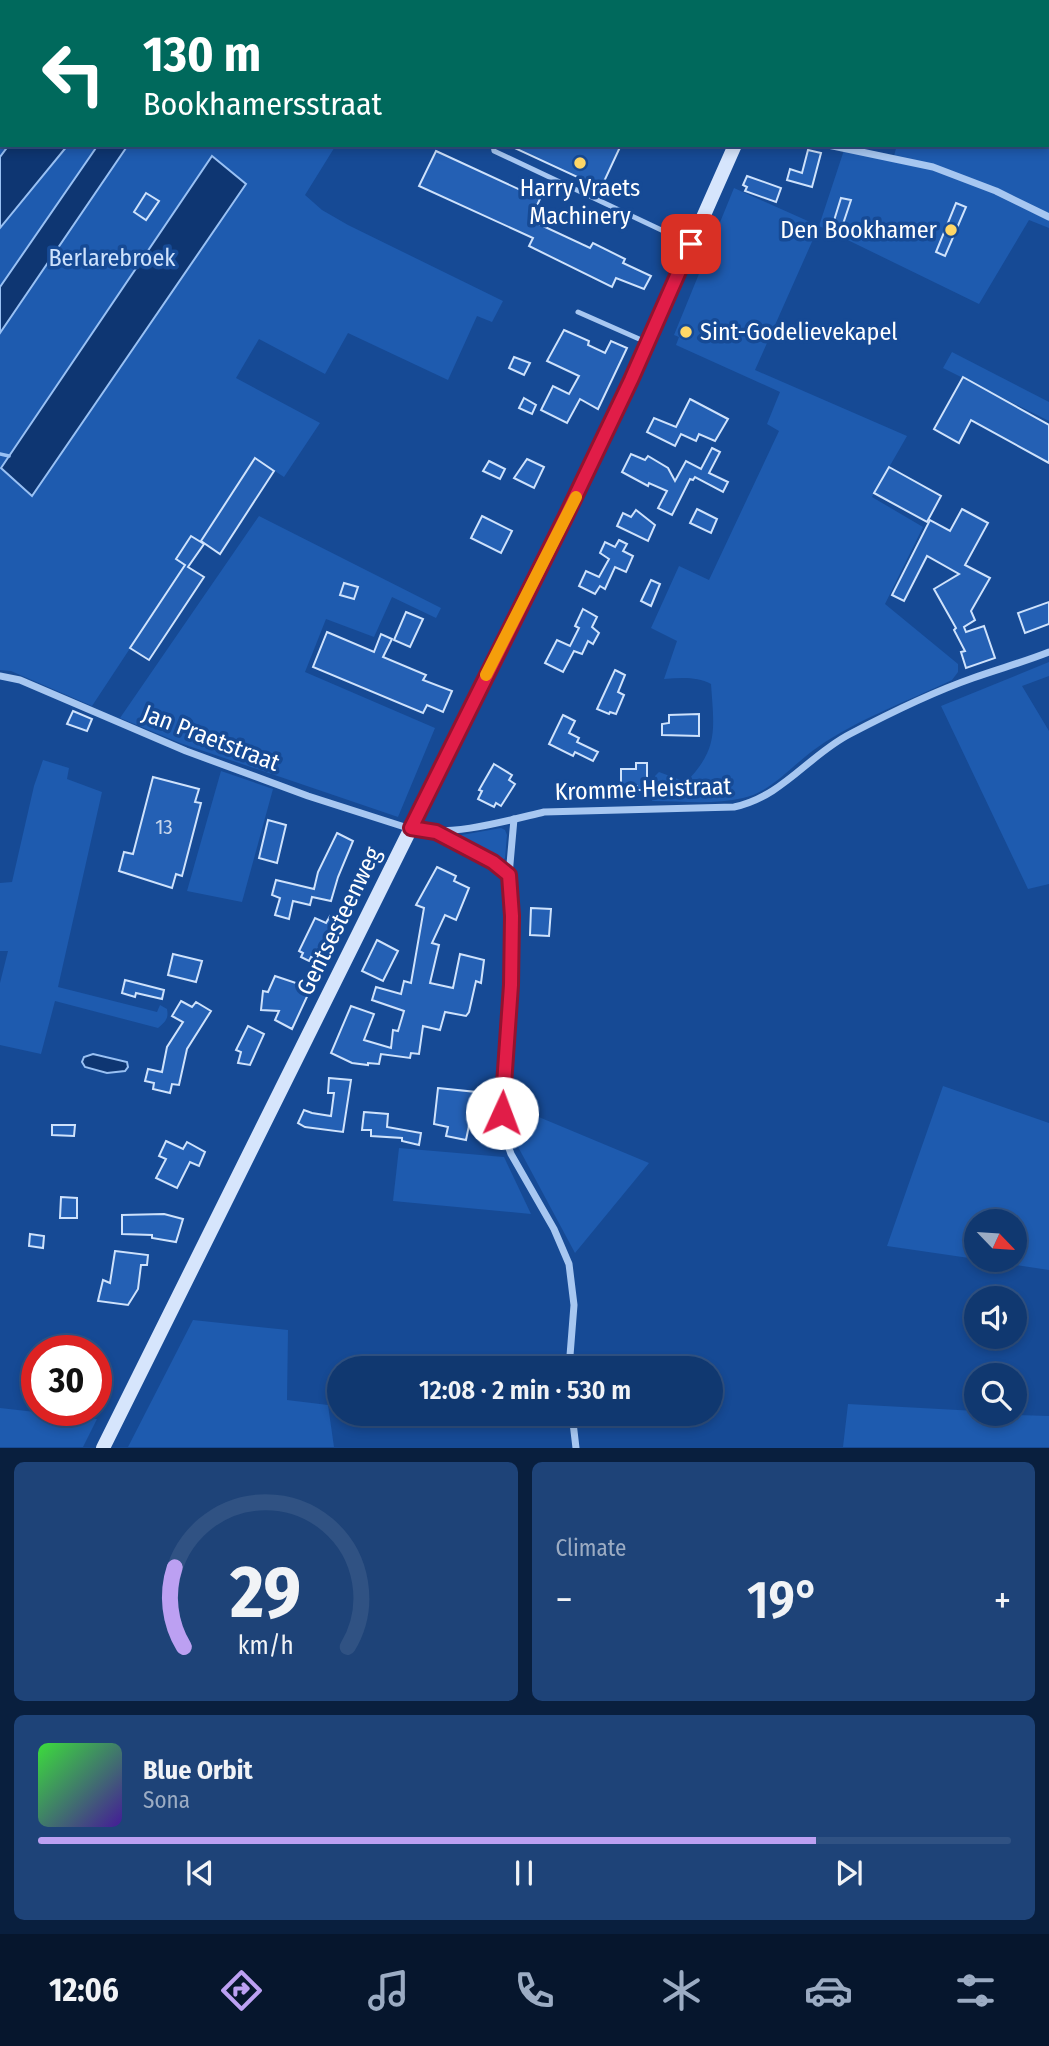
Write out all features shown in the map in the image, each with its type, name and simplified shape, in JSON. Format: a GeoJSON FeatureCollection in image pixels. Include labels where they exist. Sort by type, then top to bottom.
{"type":"FeatureCollection","features":[{"type":"Feature","properties":{"kind":"main road","name":"Gentsesteenweg"},"geometry":{"type":"LineString","coordinates":[[103,1447],[566,516],[734,147]]}},
{"type":"Feature","properties":{"kind":"street"},"geometry":{"type":"LineString","coordinates":[[838,147],[933,167],[996,191],[1049,217]]}},
{"type":"Feature","properties":{"kind":"street","name":"Kromme Heistraat"},"geometry":{"type":"LineString","coordinates":[[411,828],[436,832],[514,820],[544,812],[734,807],[753,803],[793,777],[826,747],[852,733],[970,679],[1049,652]]}},
{"type":"Feature","properties":{"kind":"street","name":"Jan Praetstraat"},"geometry":{"type":"LineString","coordinates":[[0,676],[20,680],[224,766],[411,828]]}},
{"type":"Feature","properties":{"kind":"street"},"geometry":{"type":"LineString","coordinates":[[514,820],[509,875],[512,916],[511,985],[502,1093],[502,1128],[511,1154],[554,1229],[569,1264],[574,1305],[570,1356]]}},
{"type":"Feature","properties":{"kind":"street"},"geometry":{"type":"LineString","coordinates":[[436,832],[493,862],[509,875]]}},
{"type":"Feature","properties":{"kind":"street"},"geometry":{"type":"LineString","coordinates":[[573,1426],[576,1447]]}},
{"type":"Feature","properties":{"kind":"lane"},"geometry":{"type":"LineString","coordinates":[[493,147],[494,151],[691,244]]}},
{"type":"Feature","properties":{"kind":"lane"},"geometry":{"type":"LineString","coordinates":[[578,312],[647,343]]}},
{"type":"Feature","properties":{"kind":"green space","name":"Berlarebroek"},"geometry":{"type":"Polygon","coordinates":[[[0,147],[335,147],[305,195],[322,210],[348,225],[503,301],[492,322],[477,316],[448,380],[348,333],[325,374],[259,339],[236,378],[320,423],[284,477],[255,458],[201,541],[191,536],[176,559],[185,565],[92,706],[11,671],[0,670],[0,147]]]}},
{"type":"Feature","properties":{"kind":"green space"},"geometry":{"type":"Polygon","coordinates":[[[845,147],[894,156],[896,147],[1049,147],[1049,228],[1029,220],[979,304],[819,226],[845,147]]]}},
{"type":"Feature","properties":{"kind":"green space"},"geometry":{"type":"Polygon","coordinates":[[[734,188],[819,226],[755,370],[907,436],[872,497],[923,527],[885,604],[958,664],[958,672],[952,680],[833,737],[754,795],[721,801],[652,801],[655,776],[659,772],[686,782],[697,770],[709,748],[713,726],[711,684],[694,679],[664,679],[677,641],[651,628],[679,566],[709,580],[779,431],[767,424],[780,392],[676,345],[679,337],[674,335],[734,188]]]}},
{"type":"Feature","properties":{"kind":"green space"},"geometry":{"type":"Polygon","coordinates":[[[952,352],[1049,402],[1049,421],[943,368],[952,352]]]}},
{"type":"Feature","properties":{"kind":"green space"},"geometry":{"type":"Polygon","coordinates":[[[259,516],[441,608],[436,618],[392,597],[374,637],[326,619],[305,672],[435,728],[398,817],[180,743],[120,718],[259,516]]]}},
{"type":"Feature","properties":{"kind":"green space"},"geometry":{"type":"Polygon","coordinates":[[[1049,662],[1049,676],[1022,686],[1049,731],[1049,884],[1028,889],[941,706],[1049,662]]]}},
{"type":"Feature","properties":{"kind":"green space"},"geometry":{"type":"Polygon","coordinates":[[[43,760],[69,768],[67,779],[102,792],[58,987],[157,1012],[160,1005],[167,1009],[167,1015],[158,1028],[55,1001],[41,1054],[0,1045],[0,983],[8,951],[0,951],[0,883],[12,882],[34,786],[43,760]]]}},
{"type":"Feature","properties":{"kind":"green space"},"geometry":{"type":"Polygon","coordinates":[[[221,771],[273,789],[242,902],[187,891],[221,771]]]}},
{"type":"Feature","properties":{"kind":"green space"},"geometry":{"type":"Polygon","coordinates":[[[501,828],[507,835],[505,858],[502,861],[456,836],[501,828]]]}},
{"type":"Feature","properties":{"kind":"green space"},"geometry":{"type":"Polygon","coordinates":[[[943,1086],[1049,1123],[1049,1270],[1027,1267],[1027,1209],[964,1209],[964,1257],[887,1246],[943,1086]]]}},
{"type":"Feature","properties":{"kind":"green space"},"geometry":{"type":"Polygon","coordinates":[[[510,1105],[649,1163],[575,1253],[516,1143],[511,1128],[510,1105]]]}},
{"type":"Feature","properties":{"kind":"green space"},"geometry":{"type":"Polygon","coordinates":[[[399,1148],[504,1157],[531,1214],[393,1201],[399,1148]]]}},
{"type":"Feature","properties":{"kind":"green space"},"geometry":{"type":"Polygon","coordinates":[[[193,1320],[288,1330],[287,1400],[327,1405],[327,1426],[331,1426],[334,1447],[128,1447],[193,1320]]]}},
{"type":"Feature","properties":{"kind":"green space"},"geometry":{"type":"Polygon","coordinates":[[[848,1404],[964,1410],[964,1426],[1027,1426],[1027,1415],[1049,1416],[1049,1447],[843,1447],[848,1404]]]}},
{"type":"Feature","properties":{"kind":"green space"},"geometry":{"type":"Polygon","coordinates":[[[0,1408],[21,1410],[21,1426],[94,1426],[83,1447],[0,1447],[0,1408]]]}},
{"type":"Feature","properties":{"kind":"shaded area"},"geometry":{"type":"Polygon","coordinates":[[[8,147],[66,147],[0,228],[0,157],[8,147]]]}},
{"type":"Feature","properties":{"kind":"shaded area"},"geometry":{"type":"Polygon","coordinates":[[[97,147],[127,147],[0,333],[0,287],[97,147]]]}},
{"type":"Feature","properties":{"kind":"shaded area"},"geometry":{"type":"Polygon","coordinates":[[[212,156],[246,184],[32,496],[1,468],[212,156]]]}},
{"type":"Feature","properties":{"kind":"shaded area"},"geometry":{"type":"Polygon","coordinates":[[[93,1054],[127,1062],[128,1067],[125,1071],[107,1073],[85,1067],[82,1062],[84,1057],[93,1054]]]}},
{"type":"Feature","properties":{"kind":"building","name":"Harry Vraets Machinery"},"geometry":{"type":"Polygon","coordinates":[[[512,147],[620,147],[601,188],[512,147]]]}},
{"type":"Feature","properties":{"kind":"building"},"geometry":{"type":"Polygon","coordinates":[[[808,150],[821,153],[812,187],[787,180],[790,169],[802,173],[808,150]]]}},
{"type":"Feature","properties":{"kind":"building"},"geometry":{"type":"Polygon","coordinates":[[[436,151],[540,199],[530,220],[590,248],[593,243],[625,259],[623,263],[651,276],[644,289],[616,278],[612,287],[529,246],[533,238],[419,186],[436,151]]]}},
{"type":"Feature","properties":{"kind":"building"},"geometry":{"type":"Polygon","coordinates":[[[747,176],[781,188],[776,202],[745,191],[747,187],[743,185],[747,176]]]}},
{"type":"Feature","properties":{"kind":"building"},"geometry":{"type":"Polygon","coordinates":[[[146,193],[159,201],[146,220],[134,212],[146,193]]]}},
{"type":"Feature","properties":{"kind":"building"},"geometry":{"type":"Polygon","coordinates":[[[841,198],[851,200],[841,230],[832,227],[841,198]]]}},
{"type":"Feature","properties":{"kind":"building","name":"Den Bookhamer"},"geometry":{"type":"Polygon","coordinates":[[[956,203],[966,207],[945,256],[936,252],[956,203]]]}},
{"type":"Feature","properties":{"kind":"building"},"geometry":{"type":"Polygon","coordinates":[[[564,330],[589,341],[588,345],[605,353],[611,341],[627,348],[598,409],[580,399],[567,423],[541,410],[553,386],[569,394],[579,376],[547,361],[564,330]]]}},
{"type":"Feature","properties":{"kind":"building"},"geometry":{"type":"Polygon","coordinates":[[[514,357],[530,363],[524,375],[509,368],[514,357]]]}},
{"type":"Feature","properties":{"kind":"building"},"geometry":{"type":"Polygon","coordinates":[[[963,377],[1049,425],[1049,463],[971,420],[959,443],[934,429],[963,377]]]}},
{"type":"Feature","properties":{"kind":"building"},"geometry":{"type":"Polygon","coordinates":[[[524,398],[536,405],[532,414],[519,408],[524,398]]]}},
{"type":"Feature","properties":{"kind":"building"},"geometry":{"type":"Polygon","coordinates":[[[690,399],[728,419],[715,441],[699,434],[696,441],[681,434],[675,446],[647,432],[654,418],[676,427],[690,399]]]}},
{"type":"Feature","properties":{"kind":"building"},"geometry":{"type":"Polygon","coordinates":[[[712,448],[720,452],[709,473],[728,482],[723,492],[695,477],[690,479],[672,515],[658,508],[667,491],[649,483],[648,486],[622,472],[631,454],[645,460],[648,456],[668,468],[675,481],[686,461],[701,469],[712,448]]]}},
{"type":"Feature","properties":{"kind":"building"},"geometry":{"type":"Polygon","coordinates":[[[255,458],[274,471],[220,554],[201,541],[255,458]]]}},
{"type":"Feature","properties":{"kind":"building"},"geometry":{"type":"Polygon","coordinates":[[[527,459],[544,467],[534,488],[514,478],[527,459]]]}},
{"type":"Feature","properties":{"kind":"building"},"geometry":{"type":"Polygon","coordinates":[[[489,461],[505,469],[500,479],[483,471],[489,461]]]}},
{"type":"Feature","properties":{"kind":"building"},"geometry":{"type":"Polygon","coordinates":[[[889,467],[941,496],[927,522],[874,493],[889,467]]]}},
{"type":"Feature","properties":{"kind":"building"},"geometry":{"type":"Polygon","coordinates":[[[697,509],[717,519],[711,533],[690,523],[697,509]]]}},
{"type":"Feature","properties":{"kind":"building"},"geometry":{"type":"Polygon","coordinates":[[[962,509],[988,523],[965,565],[990,578],[971,611],[975,620],[964,627],[966,632],[984,626],[995,658],[966,668],[961,652],[965,651],[954,630],[956,628],[934,589],[959,574],[927,556],[904,601],[892,595],[930,520],[950,531],[962,509]]]}},
{"type":"Feature","properties":{"kind":"building"},"geometry":{"type":"Polygon","coordinates":[[[636,510],[655,525],[648,541],[617,526],[623,513],[631,517],[636,510]]]}},
{"type":"Feature","properties":{"kind":"building"},"geometry":{"type":"Polygon","coordinates":[[[482,516],[512,531],[501,553],[471,538],[482,516]]]}},
{"type":"Feature","properties":{"kind":"building"},"geometry":{"type":"Polygon","coordinates":[[[191,536],[204,544],[188,567],[204,577],[149,660],[130,648],[185,565],[176,559],[191,536]]]}},
{"type":"Feature","properties":{"kind":"building"},"geometry":{"type":"Polygon","coordinates":[[[619,540],[627,544],[623,551],[633,556],[626,572],[615,567],[605,589],[600,586],[595,594],[579,586],[586,571],[599,577],[609,559],[600,553],[605,542],[615,547],[619,540]]]}},
{"type":"Feature","properties":{"kind":"building"},"geometry":{"type":"Polygon","coordinates":[[[651,580],[660,584],[651,606],[641,601],[651,580]]]}},
{"type":"Feature","properties":{"kind":"building"},"geometry":{"type":"Polygon","coordinates":[[[344,583],[358,587],[354,599],[340,595],[344,583]]]}},
{"type":"Feature","properties":{"kind":"building"},"geometry":{"type":"Polygon","coordinates":[[[1049,602],[1049,624],[1025,633],[1018,613],[1049,602]]]}},
{"type":"Feature","properties":{"kind":"building"},"geometry":{"type":"Polygon","coordinates":[[[583,609],[597,617],[592,627],[599,633],[593,644],[588,641],[582,654],[574,651],[563,672],[545,663],[557,640],[570,646],[579,628],[575,626],[583,609]]]}},
{"type":"Feature","properties":{"kind":"building"},"geometry":{"type":"Polygon","coordinates":[[[406,612],[423,619],[410,647],[394,640],[406,612]]]}},
{"type":"Feature","properties":{"kind":"building"},"geometry":{"type":"Polygon","coordinates":[[[327,632],[374,652],[381,634],[392,639],[383,657],[426,675],[423,680],[452,691],[443,712],[427,705],[423,713],[313,667],[327,632]]]}},
{"type":"Feature","properties":{"kind":"building"},"geometry":{"type":"Polygon","coordinates":[[[615,670],[625,675],[618,692],[624,695],[616,714],[609,714],[597,709],[615,670]]]}},
{"type":"Feature","properties":{"kind":"building"},"geometry":{"type":"Polygon","coordinates":[[[73,711],[92,719],[87,731],[67,724],[73,711]]]}},
{"type":"Feature","properties":{"kind":"building"},"geometry":{"type":"Polygon","coordinates":[[[699,714],[699,736],[662,735],[662,724],[669,723],[669,715],[699,714]]]}},
{"type":"Feature","properties":{"kind":"building"},"geometry":{"type":"Polygon","coordinates":[[[563,715],[575,721],[569,733],[579,738],[577,742],[598,752],[593,761],[575,752],[573,756],[549,744],[563,715]]]}},
{"type":"Feature","properties":{"kind":"building"},"geometry":{"type":"Polygon","coordinates":[[[636,763],[647,763],[647,790],[637,790],[637,786],[621,786],[621,769],[636,769],[636,763]]]}},
{"type":"Feature","properties":{"kind":"building"},"geometry":{"type":"Polygon","coordinates":[[[494,764],[512,775],[509,780],[515,784],[501,806],[496,803],[494,807],[478,799],[482,791],[479,790],[494,764]]]}},
{"type":"Feature","properties":{"kind":"building"},"geometry":{"type":"Polygon","coordinates":[[[153,777],[199,789],[195,802],[201,803],[182,876],[176,874],[172,888],[119,871],[124,852],[133,854],[153,777]]]}},
{"type":"Feature","properties":{"kind":"building"},"geometry":{"type":"Polygon","coordinates":[[[268,820],[286,825],[277,863],[259,858],[268,820]]]}},
{"type":"Feature","properties":{"kind":"building"},"geometry":{"type":"Polygon","coordinates":[[[337,833],[353,841],[331,901],[312,897],[310,905],[293,901],[289,919],[275,915],[280,898],[272,895],[276,880],[314,889],[318,872],[337,833]]]}},
{"type":"Feature","properties":{"kind":"building"},"geometry":{"type":"Polygon","coordinates":[[[437,867],[456,876],[454,881],[469,888],[456,920],[445,915],[432,943],[439,945],[430,983],[453,988],[460,954],[484,960],[481,983],[476,981],[469,1012],[466,1016],[445,1012],[440,1030],[423,1026],[419,1054],[411,1053],[410,1058],[381,1054],[379,1064],[368,1065],[352,1063],[331,1053],[351,1006],[374,1014],[364,1040],[391,1048],[393,1030],[398,1031],[404,1011],[372,1000],[376,987],[401,994],[404,981],[411,983],[424,908],[416,905],[437,867]]]}},
{"type":"Feature","properties":{"kind":"building"},"geometry":{"type":"Polygon","coordinates":[[[531,908],[551,909],[549,936],[530,935],[531,908]]]}},
{"type":"Feature","properties":{"kind":"building"},"geometry":{"type":"Polygon","coordinates":[[[330,916],[344,923],[331,948],[321,943],[314,958],[311,957],[309,961],[301,957],[303,953],[299,951],[315,918],[326,923],[330,916]]]}},
{"type":"Feature","properties":{"kind":"building"},"geometry":{"type":"Polygon","coordinates":[[[377,940],[398,951],[383,981],[362,971],[377,940]]]}},
{"type":"Feature","properties":{"kind":"building"},"geometry":{"type":"Polygon","coordinates":[[[173,954],[202,961],[196,982],[168,975],[173,954]]]}},
{"type":"Feature","properties":{"kind":"building"},"geometry":{"type":"Polygon","coordinates":[[[275,976],[311,988],[292,1029],[275,1020],[279,1011],[261,1010],[263,991],[268,992],[275,976]]]}},
{"type":"Feature","properties":{"kind":"building"},"geometry":{"type":"Polygon","coordinates":[[[125,980],[164,990],[162,999],[122,993],[125,980]]]}},
{"type":"Feature","properties":{"kind":"building"},"geometry":{"type":"Polygon","coordinates":[[[181,1001],[192,1007],[196,1002],[211,1011],[187,1049],[179,1085],[172,1084],[170,1093],[153,1089],[154,1083],[145,1081],[148,1069],[162,1072],[167,1047],[183,1022],[172,1016],[181,1001]]]}},
{"type":"Feature","properties":{"kind":"building"},"geometry":{"type":"Polygon","coordinates":[[[248,1026],[264,1034],[250,1065],[238,1063],[241,1052],[236,1050],[248,1026]]]}},
{"type":"Feature","properties":{"kind":"building"},"geometry":{"type":"Polygon","coordinates":[[[329,1078],[351,1080],[343,1132],[305,1127],[298,1123],[304,1110],[331,1116],[334,1093],[328,1093],[329,1078]]]}},
{"type":"Feature","properties":{"kind":"building"},"geometry":{"type":"Polygon","coordinates":[[[438,1088],[476,1092],[466,1140],[446,1136],[448,1127],[434,1124],[438,1088]]]}},
{"type":"Feature","properties":{"kind":"building"},"geometry":{"type":"Polygon","coordinates":[[[364,1112],[388,1114],[387,1127],[421,1133],[419,1145],[402,1141],[402,1138],[371,1136],[371,1130],[362,1130],[364,1112]]]}},
{"type":"Feature","properties":{"kind":"building"},"geometry":{"type":"Polygon","coordinates":[[[52,1125],[75,1125],[74,1136],[52,1135],[52,1125]]]}},
{"type":"Feature","properties":{"kind":"building"},"geometry":{"type":"Polygon","coordinates":[[[166,1141],[183,1149],[187,1142],[205,1152],[199,1166],[190,1162],[177,1188],[156,1178],[166,1159],[159,1156],[166,1141]]]}},
{"type":"Feature","properties":{"kind":"building"},"geometry":{"type":"Polygon","coordinates":[[[61,1197],[77,1198],[77,1218],[60,1218],[61,1197]]]}},
{"type":"Feature","properties":{"kind":"building"},"geometry":{"type":"Polygon","coordinates":[[[164,1214],[183,1219],[176,1242],[152,1238],[152,1235],[122,1234],[122,1215],[164,1214]]]}},
{"type":"Feature","properties":{"kind":"building"},"geometry":{"type":"Polygon","coordinates":[[[30,1234],[44,1236],[43,1248],[29,1246],[30,1234]]]}},
{"type":"Feature","properties":{"kind":"building"},"geometry":{"type":"Polygon","coordinates":[[[115,1251],[148,1255],[147,1265],[141,1265],[138,1289],[128,1305],[98,1301],[103,1280],[110,1283],[115,1251]]]}},
{"type":"Feature","properties":{"kind":"waterway"},"geometry":{"type":"LineString","coordinates":[[0,454],[9,456]]}},
{"type":"Feature","properties":{"kind":"slow traffic"},"geometry":{"type":"LineString","coordinates":[[486,675],[576,497]]}},
{"type":"Feature","properties":{"kind":"place","name":"Harry Vraets Machinery"},"geometry":{"type":"Point","coordinates":[580,163]}},
{"type":"Feature","properties":{"kind":"place","name":"Den Bookhamer"},"geometry":{"type":"Point","coordinates":[951,230]}},
{"type":"Feature","properties":{"kind":"place","name":"Sint-Godelievekapel"},"geometry":{"type":"Point","coordinates":[686,332]}},
{"type":"Feature","properties":{"kind":"route"},"geometry":{"type":"LineString","coordinates":[[502,1113],[511,985],[512,916],[509,875],[493,862],[436,832],[411,828],[566,516],[631,380],[691,244]]}}]}
